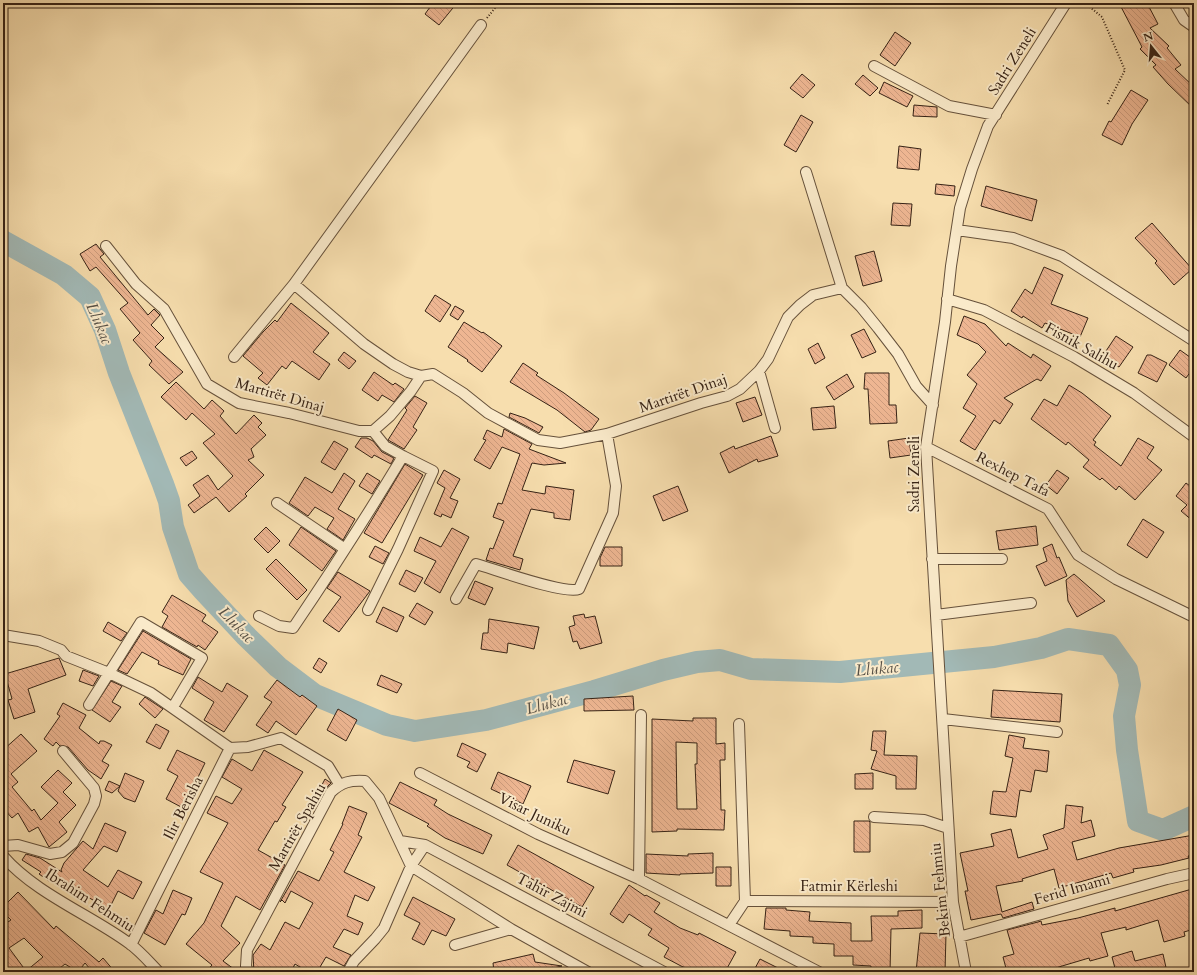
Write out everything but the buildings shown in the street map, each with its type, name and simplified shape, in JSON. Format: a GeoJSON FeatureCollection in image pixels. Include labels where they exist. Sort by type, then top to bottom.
{"type":"FeatureCollection","features":[{"type":"Feature","properties":{"kind":"street","name":"Sadri Zeneli"},"geometry":{"type":"LineString","coordinates":[[944,719],[932,559],[926,447],[960,208],[972,169],[988,126],[1066,3]]}},
{"type":"Feature","properties":{"kind":"street"},"geometry":{"type":"LineString","coordinates":[[1174,3],[1184,20],[1194,27]]}},
{"type":"Feature","properties":{"kind":"street"},"geometry":{"type":"LineString","coordinates":[[234,357],[294,284],[481,25]]}},
{"type":"Feature","properties":{"kind":"street","name":"Sadri Zeneli"},"geometry":{"type":"LineString","coordinates":[[874,66],[949,106],[996,115]]}},
{"type":"Feature","properties":{"kind":"street"},"geometry":{"type":"LineString","coordinates":[[806,172],[842,288],[861,307],[882,333],[898,354],[916,386],[933,405]]}},
{"type":"Feature","properties":{"kind":"street"},"geometry":{"type":"LineString","coordinates":[[957,230],[1013,238],[1062,256],[1194,341]]}},
{"type":"Feature","properties":{"kind":"street","name":"Martirët Dinaj"},"geometry":{"type":"LineString","coordinates":[[106,246],[136,284],[164,309],[207,384],[214,390],[239,403],[289,413],[359,432],[373,431]]}},
{"type":"Feature","properties":{"kind":"street","name":"Martirët Dinaj"},"geometry":{"type":"LineString","coordinates":[[294,284],[364,344],[408,372],[421,376],[433,374],[463,393],[488,413],[538,440],[560,443],[607,434],[701,402],[727,396],[740,389],[759,371],[768,359],[788,317],[813,295],[842,288]]}},
{"type":"Feature","properties":{"kind":"street","name":"Fisnik Salihu"},"geometry":{"type":"LineString","coordinates":[[947,299],[984,310],[1074,357],[1134,393],[1194,437]]}},
{"type":"Feature","properties":{"kind":"street"},"geometry":{"type":"LineString","coordinates":[[759,371],[775,428]]}},
{"type":"Feature","properties":{"kind":"street"},"geometry":{"type":"LineString","coordinates":[[368,610],[391,565],[434,471],[386,446],[373,431],[390,416],[411,392],[421,376]]}},
{"type":"Feature","properties":{"kind":"street"},"geometry":{"type":"LineString","coordinates":[[456,599],[476,564],[548,585],[575,591],[579,589],[614,513],[616,486],[607,434]]}},
{"type":"Feature","properties":{"kind":"street","name":"Rexhep Tafa"},"geometry":{"type":"LineString","coordinates":[[926,447],[1048,509],[1078,555],[1116,579],[1194,616]]}},
{"type":"Feature","properties":{"kind":"street"},"geometry":{"type":"LineString","coordinates":[[259,616],[279,626],[293,628],[403,456]]}},
{"type":"Feature","properties":{"kind":"street"},"geometry":{"type":"LineString","coordinates":[[277,503],[345,548]]}},
{"type":"Feature","properties":{"kind":"street"},"geometry":{"type":"LineString","coordinates":[[932,559],[1002,559]]}},
{"type":"Feature","properties":{"kind":"street"},"geometry":{"type":"LineString","coordinates":[[936,615],[1031,603]]}},
{"type":"Feature","properties":{"kind":"street"},"geometry":{"type":"LineString","coordinates":[[89,705],[140,622],[202,658],[173,707]]}},
{"type":"Feature","properties":{"kind":"street"},"geometry":{"type":"LineString","coordinates":[[3,635],[39,641],[61,650],[66,656],[109,673],[151,693],[230,748],[248,747],[281,738],[328,766],[339,784]]}},
{"type":"Feature","properties":{"kind":"street"},"geometry":{"type":"LineString","coordinates":[[638,879],[641,715]]}},
{"type":"Feature","properties":{"kind":"street"},"geometry":{"type":"LineString","coordinates":[[944,719],[1057,732]]}},
{"type":"Feature","properties":{"kind":"street","name":"Bekim Fehmiu"},"geometry":{"type":"LineString","coordinates":[[944,719],[948,828],[953,902],[966,972]]}},
{"type":"Feature","properties":{"kind":"street"},"geometry":{"type":"LineString","coordinates":[[729,925],[744,900],[739,724]]}},
{"type":"Feature","properties":{"kind":"street","name":"Ilir Berisha"},"geometry":{"type":"LineString","coordinates":[[131,945],[230,748]]}},
{"type":"Feature","properties":{"kind":"street"},"geometry":{"type":"LineString","coordinates":[[3,846],[18,845],[50,854],[62,852],[73,843],[94,804],[96,796],[94,788],[63,751]]}},
{"type":"Feature","properties":{"kind":"street","name":"Visar Juniku"},"geometry":{"type":"LineString","coordinates":[[420,773],[538,834],[588,855],[638,879],[729,925],[760,944],[819,972]]}},
{"type":"Feature","properties":{"kind":"street","name":"Martirët Spahiu"},"geometry":{"type":"LineString","coordinates":[[248,972],[246,966],[247,950],[331,792],[339,784],[350,780],[365,781],[379,798],[389,823],[400,841]]}},
{"type":"Feature","properties":{"kind":"street","name":"Bekim Fehmiu"},"geometry":{"type":"LineString","coordinates":[[874,817],[924,820],[948,828]]}},
{"type":"Feature","properties":{"kind":"street"},"geometry":{"type":"LineString","coordinates":[[400,841],[411,866],[511,929],[588,972]]}},
{"type":"Feature","properties":{"kind":"street","name":"Tahir Zajmi"},"geometry":{"type":"LineString","coordinates":[[400,841],[425,845],[664,972]]}},
{"type":"Feature","properties":{"kind":"street"},"geometry":{"type":"LineString","coordinates":[[348,972],[354,961],[384,928],[411,866],[425,845]]}},
{"type":"Feature","properties":{"kind":"street","name":"Ibrahim Fehmiu"},"geometry":{"type":"LineString","coordinates":[[3,856],[11,865],[43,889],[131,945],[159,972]]}},
{"type":"Feature","properties":{"kind":"street","name":"Ferid Imami"},"geometry":{"type":"LineString","coordinates":[[959,937],[1167,879],[1194,873]]}},
{"type":"Feature","properties":{"kind":"street","name":"Fatmir Kërleshi"},"geometry":{"type":"LineString","coordinates":[[744,900],[953,902]]}},
{"type":"Feature","properties":{"kind":"street"},"geometry":{"type":"LineString","coordinates":[[455,945],[511,929]]}},
{"type":"Feature","properties":{"kind":"path"},"geometry":{"type":"LineString","coordinates":[[481,25],[499,3]]}},
{"type":"Feature","properties":{"kind":"path"},"geometry":{"type":"LineString","coordinates":[[1085,3],[1102,17],[1125,70],[1107,106]]}},
{"type":"Feature","properties":{"kind":"waterway","name":"Llukac"},"geometry":{"type":"LineString","coordinates":[[3,241],[64,275],[90,297],[105,330],[119,373],[163,484],[169,501],[173,527],[189,574],[245,635],[278,667],[315,695],[387,725],[415,731],[486,720],[594,691],[663,670],[697,662],[720,660],[751,669],[840,672],[994,657],[1041,648],[1068,639],[1109,645],[1127,670],[1130,685],[1124,716],[1127,750],[1138,821],[1163,830],[1194,816]]}}]}
